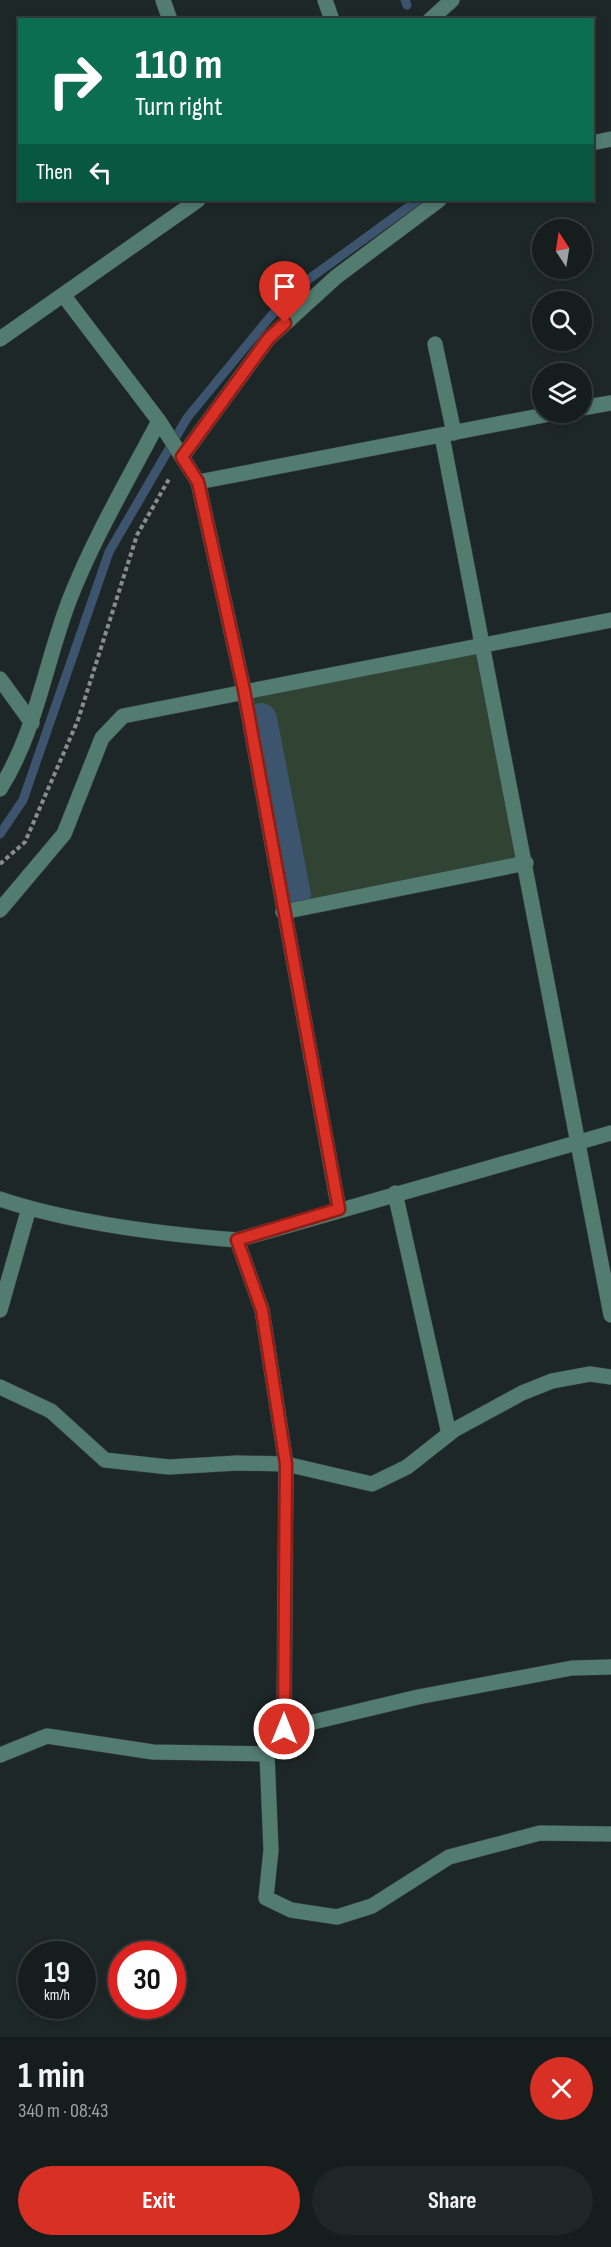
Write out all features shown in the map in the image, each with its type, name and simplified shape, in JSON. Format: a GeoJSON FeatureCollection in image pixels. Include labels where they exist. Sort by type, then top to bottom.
{"type":"FeatureCollection","features":[{"type":"Feature","properties":{"kind":"street"},"geometry":{"type":"LineString","coordinates":[[163,0],[169,18]]}},
{"type":"Feature","properties":{"kind":"street"},"geometry":{"type":"LineString","coordinates":[[325,0],[331,18]]}},
{"type":"Feature","properties":{"kind":"street"},"geometry":{"type":"LineString","coordinates":[[432,18],[452,0]]}},
{"type":"Feature","properties":{"kind":"street"},"geometry":{"type":"LineString","coordinates":[[594,143],[611,140]]}},
{"type":"Feature","properties":{"kind":"street"},"geometry":{"type":"LineString","coordinates":[[0,339],[197,201]]}},
{"type":"Feature","properties":{"kind":"street"},"geometry":{"type":"LineString","coordinates":[[182,457],[268,339],[336,277],[439,201]]}},
{"type":"Feature","properties":{"kind":"street"},"geometry":{"type":"LineString","coordinates":[[64,296],[159,421],[198,482],[244,690],[339,1209]]}},
{"type":"Feature","properties":{"kind":"street"},"geometry":{"type":"LineString","coordinates":[[435,344],[482,644],[526,863],[611,1316]]}},
{"type":"Feature","properties":{"kind":"street"},"geometry":{"type":"LineString","coordinates":[[592,406],[611,403]]}},
{"type":"Feature","properties":{"kind":"street"},"geometry":{"type":"LineString","coordinates":[[198,482],[532,418]]}},
{"type":"Feature","properties":{"kind":"street"},"geometry":{"type":"LineString","coordinates":[[0,789],[32,723],[69,602],[100,534],[159,421]]}},
{"type":"Feature","properties":{"kind":"street"},"geometry":{"type":"LineString","coordinates":[[0,910],[64,834],[102,738],[123,716],[244,690],[611,620]]}},
{"type":"Feature","properties":{"kind":"street"},"geometry":{"type":"LineString","coordinates":[[0,680],[32,723]]}},
{"type":"Feature","properties":{"kind":"street"},"geometry":{"type":"LineString","coordinates":[[283,912],[526,863]]}},
{"type":"Feature","properties":{"kind":"street"},"geometry":{"type":"LineString","coordinates":[[0,1199],[29,1208],[180,1236],[237,1240],[611,1133]]}},
{"type":"Feature","properties":{"kind":"street"},"geometry":{"type":"LineString","coordinates":[[396,1193],[449,1434]]}},
{"type":"Feature","properties":{"kind":"street"},"geometry":{"type":"LineString","coordinates":[[0,1310],[29,1208]]}},
{"type":"Feature","properties":{"kind":"street"},"geometry":{"type":"LineString","coordinates":[[237,1240],[262,1310],[286,1464],[284,1729],[267,1754],[271,1850],[266,1898],[291,1911],[337,1917],[372,1906],[449,1857],[540,1833],[611,1834]]}},
{"type":"Feature","properties":{"kind":"street"},"geometry":{"type":"LineString","coordinates":[[0,1387],[51,1411],[105,1460],[168,1467],[237,1463],[286,1464],[372,1484],[407,1467],[449,1434],[522,1393],[552,1381],[590,1374],[611,1377]]}},
{"type":"Feature","properties":{"kind":"street"},"geometry":{"type":"LineString","coordinates":[[284,1729],[462,1688],[572,1668],[611,1666]]}},
{"type":"Feature","properties":{"kind":"street"},"geometry":{"type":"LineString","coordinates":[[0,1755],[47,1736],[153,1752],[267,1754]]}},
{"type":"Feature","properties":{"kind":"path"},"geometry":{"type":"LineString","coordinates":[[0,864],[25,842],[78,720],[137,535],[182,457]]}},
{"type":"Feature","properties":{"kind":"green space"},"geometry":{"type":"Polygon","coordinates":[[[482,644],[526,863],[283,912],[244,690],[482,644]]]}},
{"type":"Feature","properties":{"kind":"waterway"},"geometry":{"type":"LineString","coordinates":[[405,0],[407,5]]}},
{"type":"Feature","properties":{"kind":"waterway"},"geometry":{"type":"LineString","coordinates":[[0,834],[23,800],[109,552],[187,418],[270,317],[302,284],[417,201]]}},
{"type":"Feature","properties":{"kind":"waterway"},"geometry":{"type":"LineString","coordinates":[[261,719],[295,895]]}},
{"type":"Feature","properties":{"kind":"route"},"geometry":{"type":"LineString","coordinates":[[284,1729],[286,1464],[262,1310],[237,1240],[339,1209],[244,690],[198,482],[182,457],[268,339],[285,323]]}}]}
